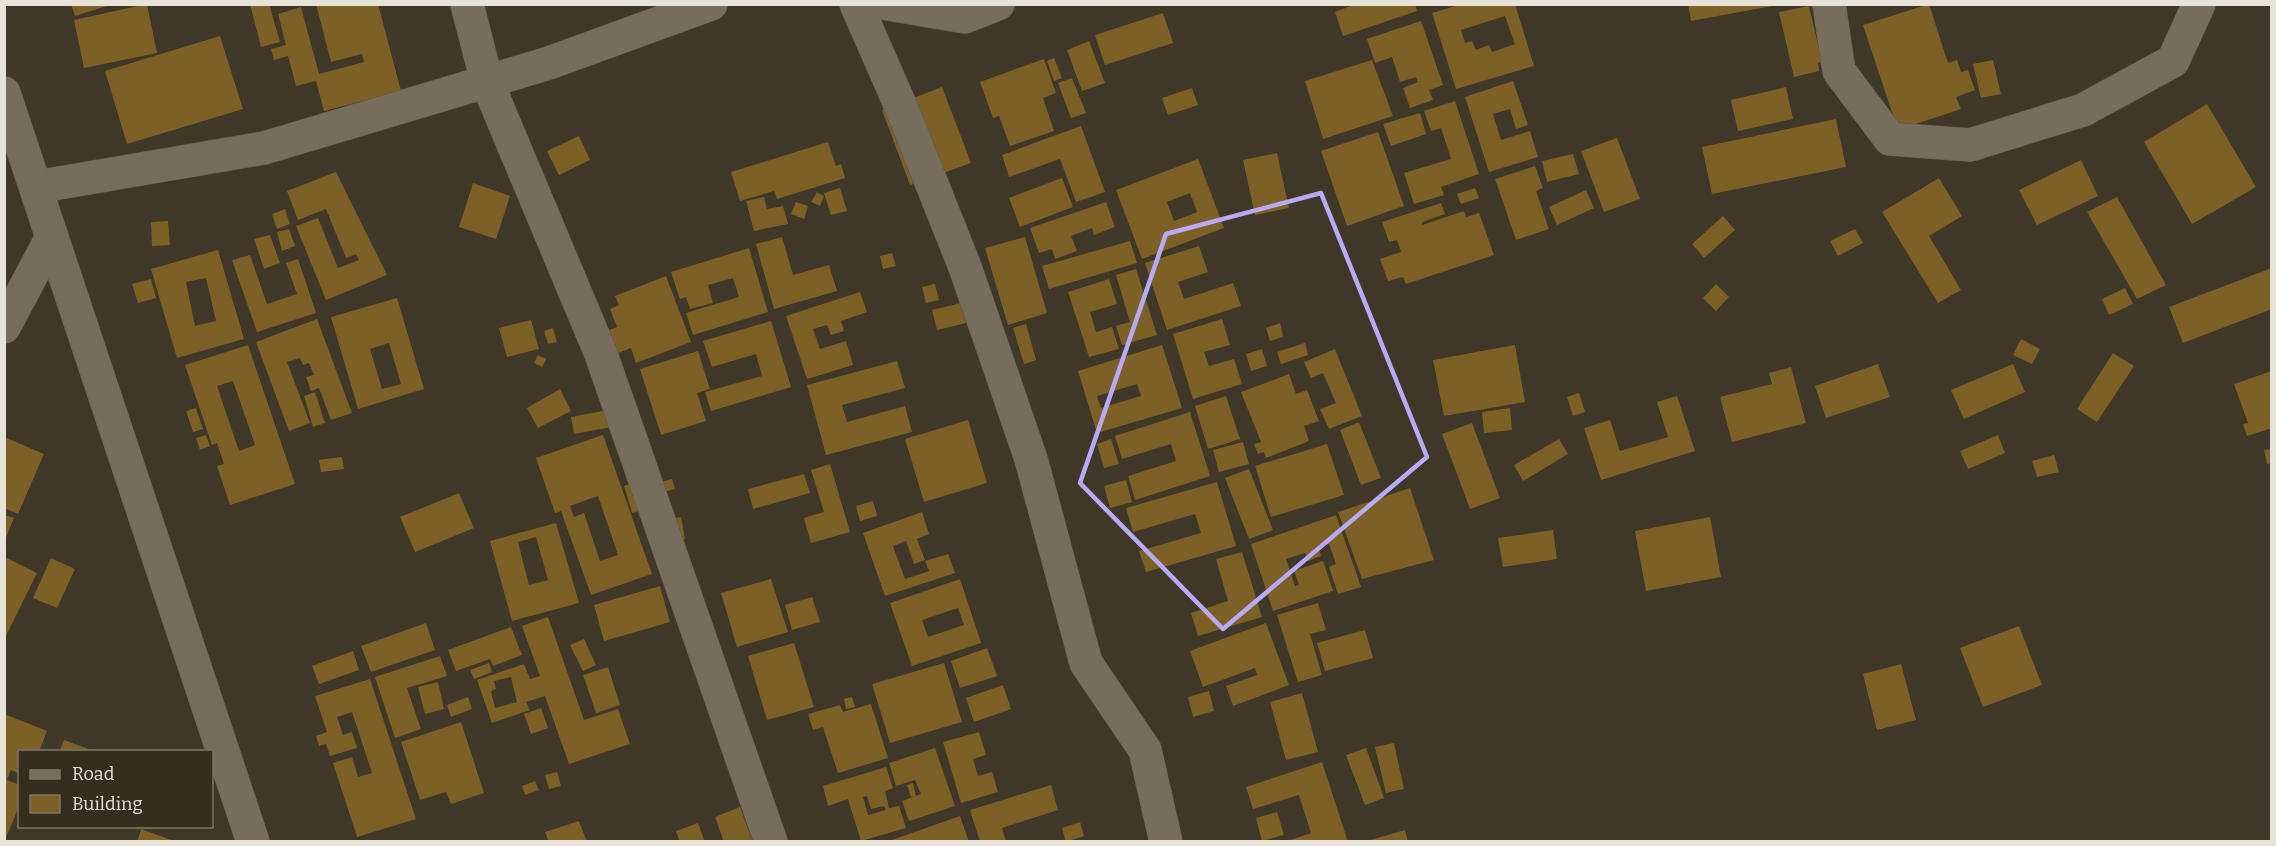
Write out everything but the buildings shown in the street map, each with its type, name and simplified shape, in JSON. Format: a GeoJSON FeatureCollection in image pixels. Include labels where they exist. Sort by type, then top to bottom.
{"type":"FeatureCollection","features":[{"type":"Feature","properties":{"kind":"street"},"geometry":{"type":"LineString","coordinates":[[467,4],[487,82],[601,354],[771,842]]}},
{"type":"Feature","properties":{"kind":"street"},"geometry":{"type":"LineString","coordinates":[[36,187],[264,148],[549,63],[711,4]]}},
{"type":"Feature","properties":{"kind":"street"},"geometry":{"type":"LineString","coordinates":[[856,4],[903,109],[965,267],[1031,459],[1086,663],[1145,750],[1166,842]]}},
{"type":"Feature","properties":{"kind":"street"},"geometry":{"type":"LineString","coordinates":[[888,4],[965,17],[998,4]]}},
{"type":"Feature","properties":{"kind":"street"},"geometry":{"type":"LineString","coordinates":[[1829,4],[1839,71],[1890,139],[1970,145],[2082,110],[2173,61],[2199,4]]}},
{"type":"Feature","properties":{"kind":"street"},"geometry":{"type":"LineString","coordinates":[[4,93],[253,842]]}},
{"type":"Feature","properties":{"kind":"street"},"geometry":{"type":"LineString","coordinates":[[4,327],[52,237]]}},
{"type":"Feature","properties":{"kind":"highlighted area"},"geometry":{"type":"Polygon","coordinates":[[[1321,193],[1427,457],[1223,629],[1080,483],[1166,234],[1321,193]]]}}]}
